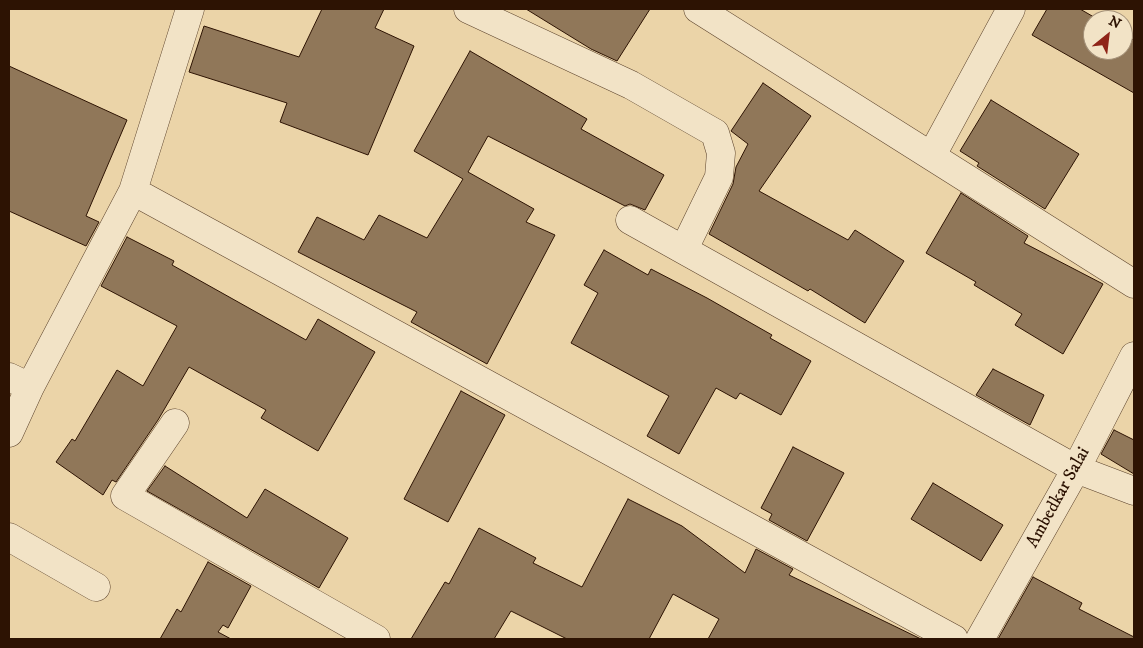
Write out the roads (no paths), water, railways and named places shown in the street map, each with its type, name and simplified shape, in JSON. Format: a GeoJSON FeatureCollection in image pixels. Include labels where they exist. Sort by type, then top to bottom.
{"type":"FeatureCollection","features":[{"type":"Feature","properties":{"kind":"street"},"geometry":{"type":"LineString","coordinates":[[9,433],[19,382],[133,191],[190,9]]}},
{"type":"Feature","properties":{"kind":"street"},"geometry":{"type":"LineString","coordinates":[[468,9],[630,85],[715,133],[721,153],[719,177],[684,249]]}},
{"type":"Feature","properties":{"kind":"street"},"geometry":{"type":"LineString","coordinates":[[698,9],[1134,284]]}},
{"type":"Feature","properties":{"kind":"street"},"geometry":{"type":"LineString","coordinates":[[932,155],[1011,9]]}},
{"type":"Feature","properties":{"kind":"street"},"geometry":{"type":"LineString","coordinates":[[133,191],[954,639]]}},
{"type":"Feature","properties":{"kind":"street"},"geometry":{"type":"LineString","coordinates":[[630,220],[1076,469],[1134,491]]}},
{"type":"Feature","properties":{"kind":"street","name":"Ambedkar Salai"},"geometry":{"type":"LineString","coordinates":[[980,639],[1076,469],[1134,356]]}},
{"type":"Feature","properties":{"kind":"street"},"geometry":{"type":"LineString","coordinates":[[175,423],[125,496],[376,639]]}},
{"type":"Feature","properties":{"kind":"street"},"geometry":{"type":"LineString","coordinates":[[9,538],[96,587]]}}]}
